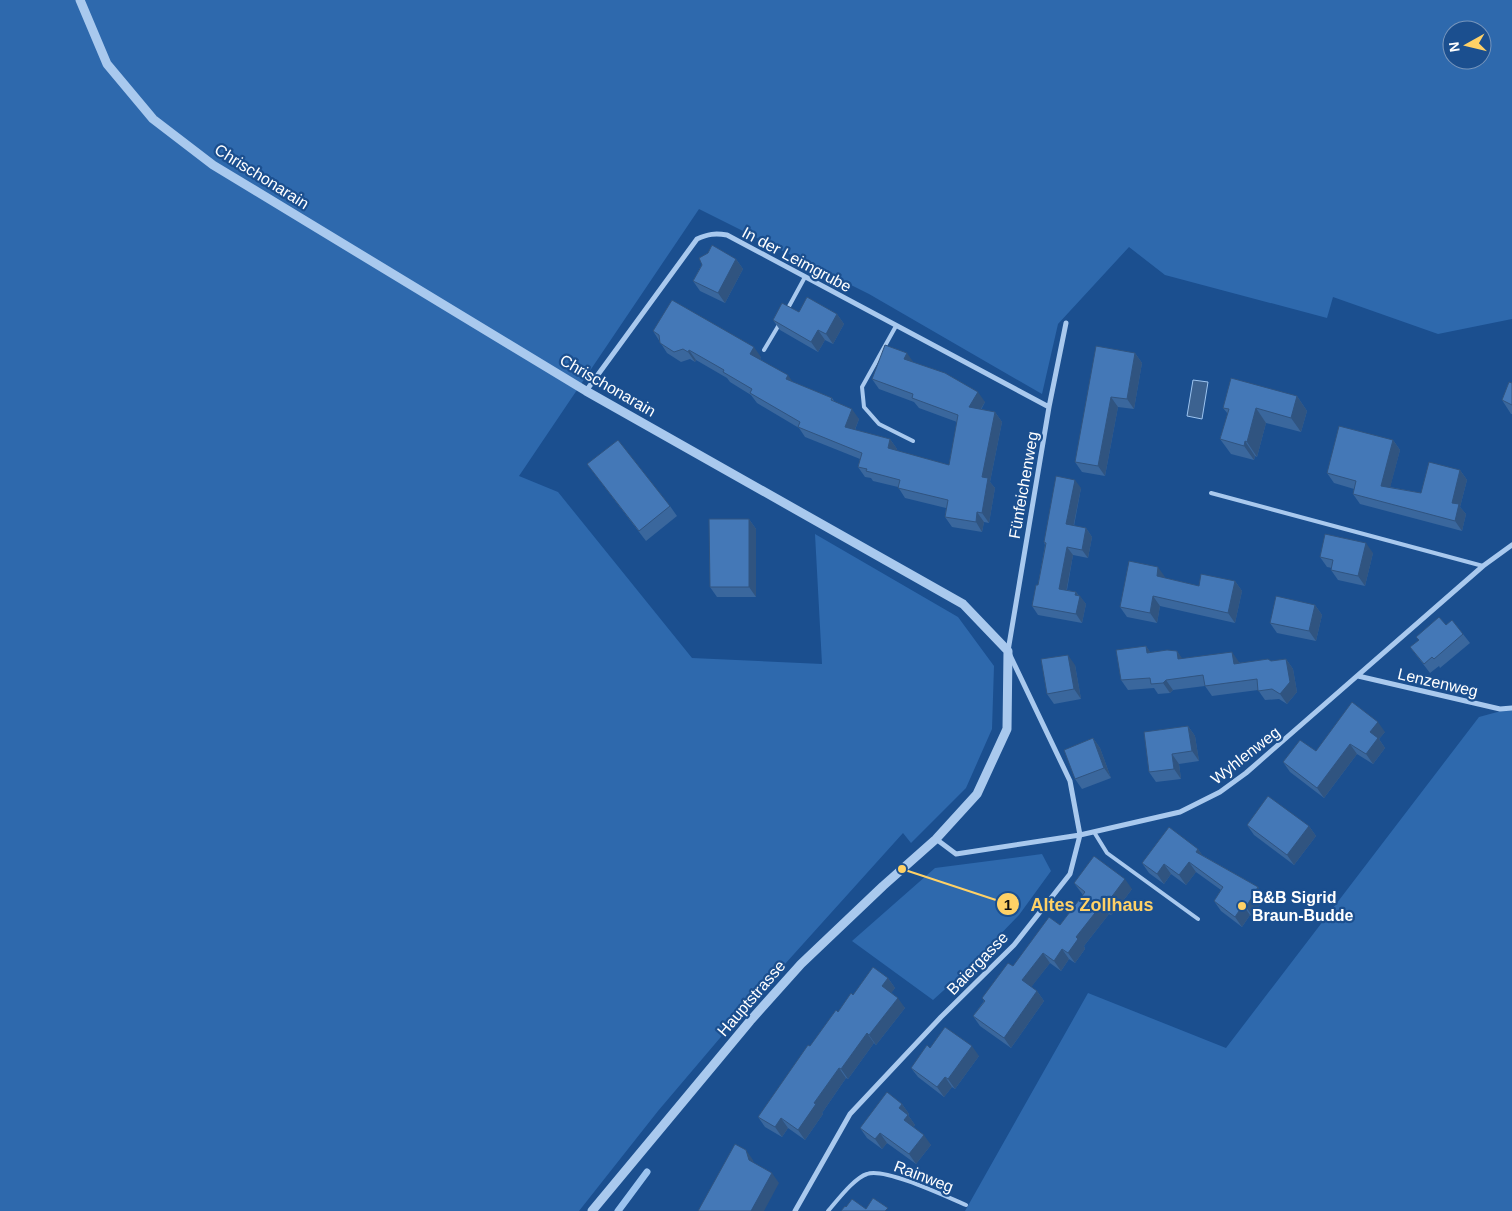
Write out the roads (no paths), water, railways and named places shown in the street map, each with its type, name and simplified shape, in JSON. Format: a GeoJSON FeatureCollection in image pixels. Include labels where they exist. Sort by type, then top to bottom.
{"type":"FeatureCollection","features":[{"type":"Feature","properties":{"kind":"street","name":"Chrischonarain"},"geometry":{"type":"LineString","coordinates":[[80,0],[107,64],[153,119],[213,165],[586,391],[963,604],[1008,652]]}},
{"type":"Feature","properties":{"kind":"street","name":"In der Leimgrube"},"geometry":{"type":"LineString","coordinates":[[586,391],[697,239],[716,233],[726,236],[805,277],[1049,407]]}},
{"type":"Feature","properties":{"kind":"street","name":"Fünfeichenweg"},"geometry":{"type":"LineString","coordinates":[[1008,652],[1049,407],[1066,322]]}},
{"type":"Feature","properties":{"kind":"street","name":"Wyhlenweg"},"geometry":{"type":"LineString","coordinates":[[936,839],[956,854],[1080,835],[1180,812],[1220,792],[1246,774],[1483,566],[1512,545]]}},
{"type":"Feature","properties":{"kind":"street","name":"Hauptstrasse"},"geometry":{"type":"LineString","coordinates":[[592,1211],[750,1021],[802,964],[936,839],[977,794],[1007,729],[1008,652]]}},
{"type":"Feature","properties":{"kind":"street","name":"Baiergasse"},"geometry":{"type":"LineString","coordinates":[[795,1211],[850,1114],[941,1017],[1014,945],[1070,874],[1080,835],[1070,781],[1008,652]]}},
{"type":"Feature","properties":{"kind":"street","name":"Lenzenweg"},"geometry":{"type":"LineString","coordinates":[[1358,676],[1500,709],[1512,708]]}},
{"type":"Feature","properties":{"kind":"lane"},"geometry":{"type":"LineString","coordinates":[[764,350],[805,277]]}},
{"type":"Feature","properties":{"kind":"lane"},"geometry":{"type":"LineString","coordinates":[[896,326],[862,387],[864,407],[879,424],[913,442]]}},
{"type":"Feature","properties":{"kind":"lane"},"geometry":{"type":"LineString","coordinates":[[1211,493],[1483,566]]}},
{"type":"Feature","properties":{"kind":"lane"},"geometry":{"type":"LineString","coordinates":[[1094,832],[1107,853],[1198,919]]}},
{"type":"Feature","properties":{"kind":"lane","name":"Rainweg"},"geometry":{"type":"LineString","coordinates":[[828,1211],[849,1188],[867,1173],[887,1174],[966,1205]]}},
{"type":"Feature","properties":{"kind":"waterway"},"geometry":{"type":"LineString","coordinates":[[618,1211],[647,1172]]}},
{"type":"Feature","properties":{"kind":"place","name":"Altes Zollhaus"},"geometry":{"type":"Point","coordinates":[902,869]}},
{"type":"Feature","properties":{"kind":"place","name":"B&B Sigrid Braun-Budde"},"geometry":{"type":"Point","coordinates":[1242,906]}}]}
